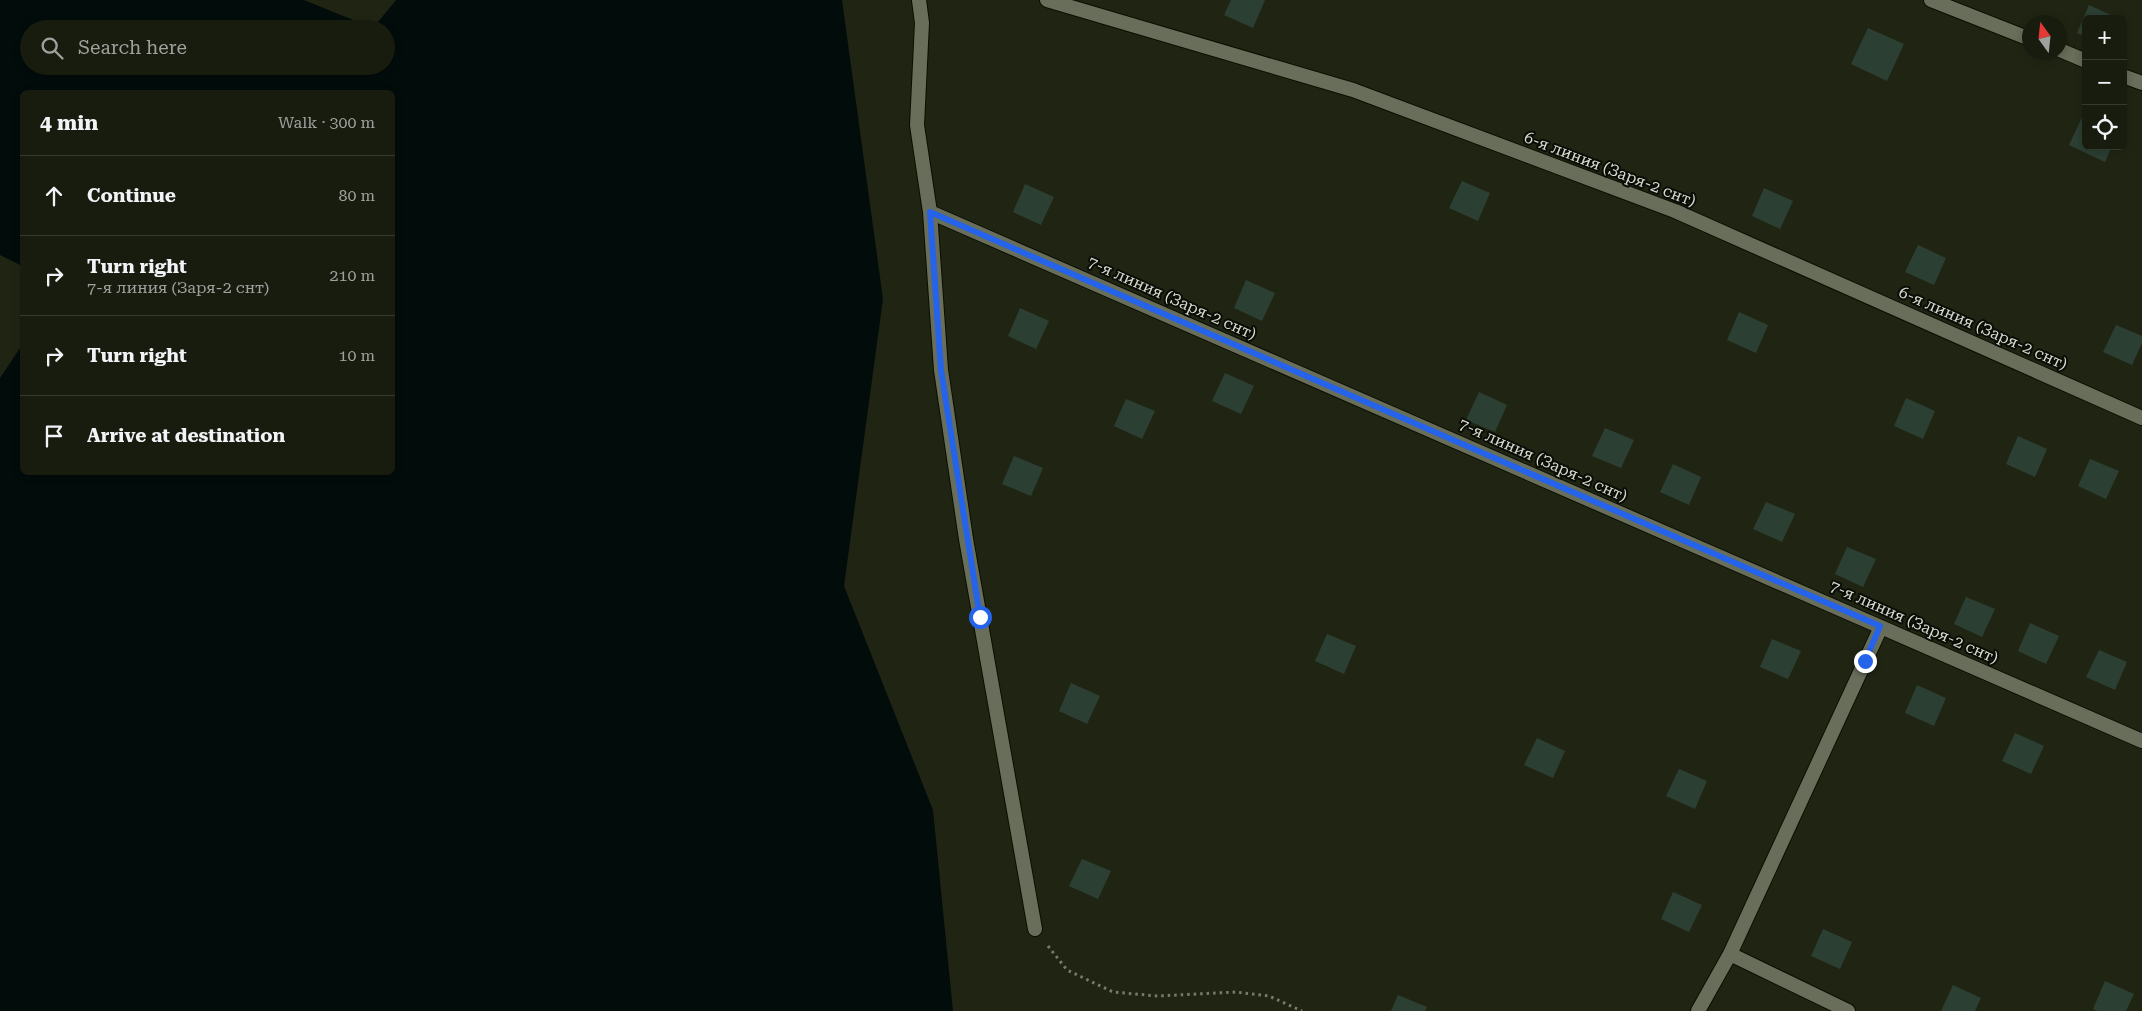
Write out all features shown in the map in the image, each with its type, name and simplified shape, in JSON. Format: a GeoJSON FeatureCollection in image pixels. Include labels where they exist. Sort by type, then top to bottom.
{"type":"FeatureCollection","features":[{"type":"Feature","properties":{"kind":"street"},"geometry":{"type":"LineString","coordinates":[[919,0],[922,23],[917,125],[930,212],[943,389],[968,549],[1035,929]]}},
{"type":"Feature","properties":{"kind":"street","name":"6-я линия (Заря-2 снт)"},"geometry":{"type":"LineString","coordinates":[[1047,0],[1353,90],[1666,208],[2142,418]]}},
{"type":"Feature","properties":{"kind":"street"},"geometry":{"type":"LineString","coordinates":[[1932,0],[2022,36]]}},
{"type":"Feature","properties":{"kind":"street"},"geometry":{"type":"LineString","coordinates":[[2067,53],[2084,60]]}},
{"type":"Feature","properties":{"kind":"street"},"geometry":{"type":"LineString","coordinates":[[2127,77],[2142,83]]}},
{"type":"Feature","properties":{"kind":"street","name":"7-я линия (Заря-2 снт)"},"geometry":{"type":"LineString","coordinates":[[930,212],[2142,741]]}},
{"type":"Feature","properties":{"kind":"street"},"geometry":{"type":"LineString","coordinates":[[1698,1011],[1730,954],[1880,626]]}},
{"type":"Feature","properties":{"kind":"street"},"geometry":{"type":"LineString","coordinates":[[1730,954],[1848,1011]]}},
{"type":"Feature","properties":{"kind":"path"},"geometry":{"type":"LineString","coordinates":[[1035,929],[1067,970],[1113,992],[1158,996],[1236,992],[1269,996],[1302,1011]]}},
{"type":"Feature","properties":{"kind":"shaded area"},"geometry":{"type":"Polygon","coordinates":[[[0,0],[304,0],[353,20],[20,20],[20,75],[395,75],[395,20],[380,20],[396,0],[842,0],[883,299],[844,586],[933,810],[953,1011],[0,1011],[0,378],[20,348],[20,475],[395,475],[395,90],[20,90],[20,265],[0,255],[0,0]]]}},
{"type":"Feature","properties":{"kind":"building"},"geometry":{"type":"Polygon","coordinates":[[[1231,0],[1265,0],[1253,28],[1224,15],[1231,0]]]}},
{"type":"Feature","properties":{"kind":"building"},"geometry":{"type":"Polygon","coordinates":[[[2089,5],[2111,15],[2085,15],[2089,5]]]}},
{"type":"Feature","properties":{"kind":"building"},"geometry":{"type":"Polygon","coordinates":[[[2082,21],[2082,35],[2077,33],[2082,21]]]}},
{"type":"Feature","properties":{"kind":"building"},"geometry":{"type":"Polygon","coordinates":[[[1868,28],[1904,44],[1887,81],[1851,64],[1868,28]]]}},
{"type":"Feature","properties":{"kind":"building"},"geometry":{"type":"Polygon","coordinates":[[[2082,117],[2082,150],[2110,150],[2105,162],[2069,145],[2082,117]]]}},
{"type":"Feature","properties":{"kind":"building"},"geometry":{"type":"Polygon","coordinates":[[[1462,181],[1490,193],[1478,221],[1449,208],[1462,181]]]}},
{"type":"Feature","properties":{"kind":"building"},"geometry":{"type":"Polygon","coordinates":[[[1025,184],[1054,197],[1041,225],[1013,212],[1025,184]]]}},
{"type":"Feature","properties":{"kind":"building"},"geometry":{"type":"Polygon","coordinates":[[[1764,188],[1793,201],[1780,229],[1752,216],[1764,188]]]}},
{"type":"Feature","properties":{"kind":"building"},"geometry":{"type":"Polygon","coordinates":[[[1918,245],[1946,258],[1934,285],[1905,272],[1918,245]]]}},
{"type":"Feature","properties":{"kind":"building"},"geometry":{"type":"Polygon","coordinates":[[[1246,280],[1275,293],[1262,321],[1234,308],[1246,280]]]}},
{"type":"Feature","properties":{"kind":"building"},"geometry":{"type":"Polygon","coordinates":[[[1020,308],[1049,321],[1036,349],[1008,336],[1020,308]]]}},
{"type":"Feature","properties":{"kind":"building"},"geometry":{"type":"Polygon","coordinates":[[[1739,312],[1768,325],[1756,353],[1727,340],[1739,312]]]}},
{"type":"Feature","properties":{"kind":"building"},"geometry":{"type":"Polygon","coordinates":[[[2116,325],[2142,336],[2142,343],[2132,365],[2103,352],[2116,325]]]}},
{"type":"Feature","properties":{"kind":"building"},"geometry":{"type":"Polygon","coordinates":[[[1225,373],[1254,386],[1241,414],[1212,401],[1225,373]]]}},
{"type":"Feature","properties":{"kind":"building"},"geometry":{"type":"Polygon","coordinates":[[[1479,392],[1507,405],[1495,432],[1466,420],[1479,392]]]}},
{"type":"Feature","properties":{"kind":"building"},"geometry":{"type":"Polygon","coordinates":[[[1906,398],[1935,411],[1923,439],[1894,426],[1906,398]]]}},
{"type":"Feature","properties":{"kind":"building"},"geometry":{"type":"Polygon","coordinates":[[[1126,399],[1155,411],[1142,439],[1114,426],[1126,399]]]}},
{"type":"Feature","properties":{"kind":"building"},"geometry":{"type":"Polygon","coordinates":[[[1605,428],[1634,440],[1621,468],[1592,456],[1605,428]]]}},
{"type":"Feature","properties":{"kind":"building"},"geometry":{"type":"Polygon","coordinates":[[[2018,436],[2047,449],[2035,477],[2006,464],[2018,436]]]}},
{"type":"Feature","properties":{"kind":"building"},"geometry":{"type":"Polygon","coordinates":[[[1014,456],[1043,468],[1031,496],[1002,484],[1014,456]]]}},
{"type":"Feature","properties":{"kind":"building"},"geometry":{"type":"Polygon","coordinates":[[[2090,459],[2119,471],[2106,499],[2078,486],[2090,459]]]}},
{"type":"Feature","properties":{"kind":"building"},"geometry":{"type":"Polygon","coordinates":[[[1673,464],[1701,477],[1689,505],[1660,492],[1673,464]]]}},
{"type":"Feature","properties":{"kind":"building"},"geometry":{"type":"Polygon","coordinates":[[[1766,502],[1795,514],[1782,542],[1753,529],[1766,502]]]}},
{"type":"Feature","properties":{"kind":"building"},"geometry":{"type":"Polygon","coordinates":[[[1847,547],[1876,559],[1863,587],[1835,574],[1847,547]]]}},
{"type":"Feature","properties":{"kind":"building"},"geometry":{"type":"Polygon","coordinates":[[[1966,597],[1995,609],[1982,637],[1954,624],[1966,597]]]}},
{"type":"Feature","properties":{"kind":"building"},"geometry":{"type":"Polygon","coordinates":[[[2030,623],[2059,636],[2046,664],[2018,651],[2030,623]]]}},
{"type":"Feature","properties":{"kind":"building"},"geometry":{"type":"Polygon","coordinates":[[[1327,634],[1356,646],[1344,674],[1315,661],[1327,634]]]}},
{"type":"Feature","properties":{"kind":"building"},"geometry":{"type":"Polygon","coordinates":[[[1772,639],[1801,651],[1788,679],[1760,667],[1772,639]]]}},
{"type":"Feature","properties":{"kind":"building"},"geometry":{"type":"Polygon","coordinates":[[[2099,650],[2127,662],[2115,690],[2086,677],[2099,650]]]}},
{"type":"Feature","properties":{"kind":"building"},"geometry":{"type":"Polygon","coordinates":[[[1071,683],[1100,696],[1087,724],[1059,711],[1071,683]]]}},
{"type":"Feature","properties":{"kind":"building"},"geometry":{"type":"Polygon","coordinates":[[[1917,685],[1946,698],[1934,726],[1905,713],[1917,685]]]}},
{"type":"Feature","properties":{"kind":"building"},"geometry":{"type":"Polygon","coordinates":[[[2015,733],[2044,746],[2031,774],[2002,761],[2015,733]]]}},
{"type":"Feature","properties":{"kind":"building"},"geometry":{"type":"Polygon","coordinates":[[[1537,738],[1565,751],[1553,778],[1524,765],[1537,738]]]}},
{"type":"Feature","properties":{"kind":"building"},"geometry":{"type":"Polygon","coordinates":[[[1679,769],[1707,781],[1695,809],[1666,796],[1679,769]]]}},
{"type":"Feature","properties":{"kind":"building"},"geometry":{"type":"Polygon","coordinates":[[[1082,859],[1111,871],[1098,899],[1069,886],[1082,859]]]}},
{"type":"Feature","properties":{"kind":"building"},"geometry":{"type":"Polygon","coordinates":[[[1673,892],[1702,905],[1689,932],[1661,919],[1673,892]]]}},
{"type":"Feature","properties":{"kind":"building"},"geometry":{"type":"Polygon","coordinates":[[[1823,929],[1852,942],[1840,969],[1811,956],[1823,929]]]}},
{"type":"Feature","properties":{"kind":"building"},"geometry":{"type":"Polygon","coordinates":[[[2105,981],[2134,994],[2126,1011],[2097,1011],[2093,1009],[2105,981]]]}},
{"type":"Feature","properties":{"kind":"building"},"geometry":{"type":"Polygon","coordinates":[[[1953,985],[1981,998],[1975,1011],[1941,1011],[1953,985]]]}},
{"type":"Feature","properties":{"kind":"building"},"geometry":{"type":"Polygon","coordinates":[[[1398,995],[1427,1007],[1425,1011],[1391,1011],[1398,995]]]}},
{"type":"Feature","properties":{"kind":"route"},"geometry":{"type":"LineString","coordinates":[[980,617],[966,539],[941,370],[930,212],[1880,626],[1865,661]]}}]}
